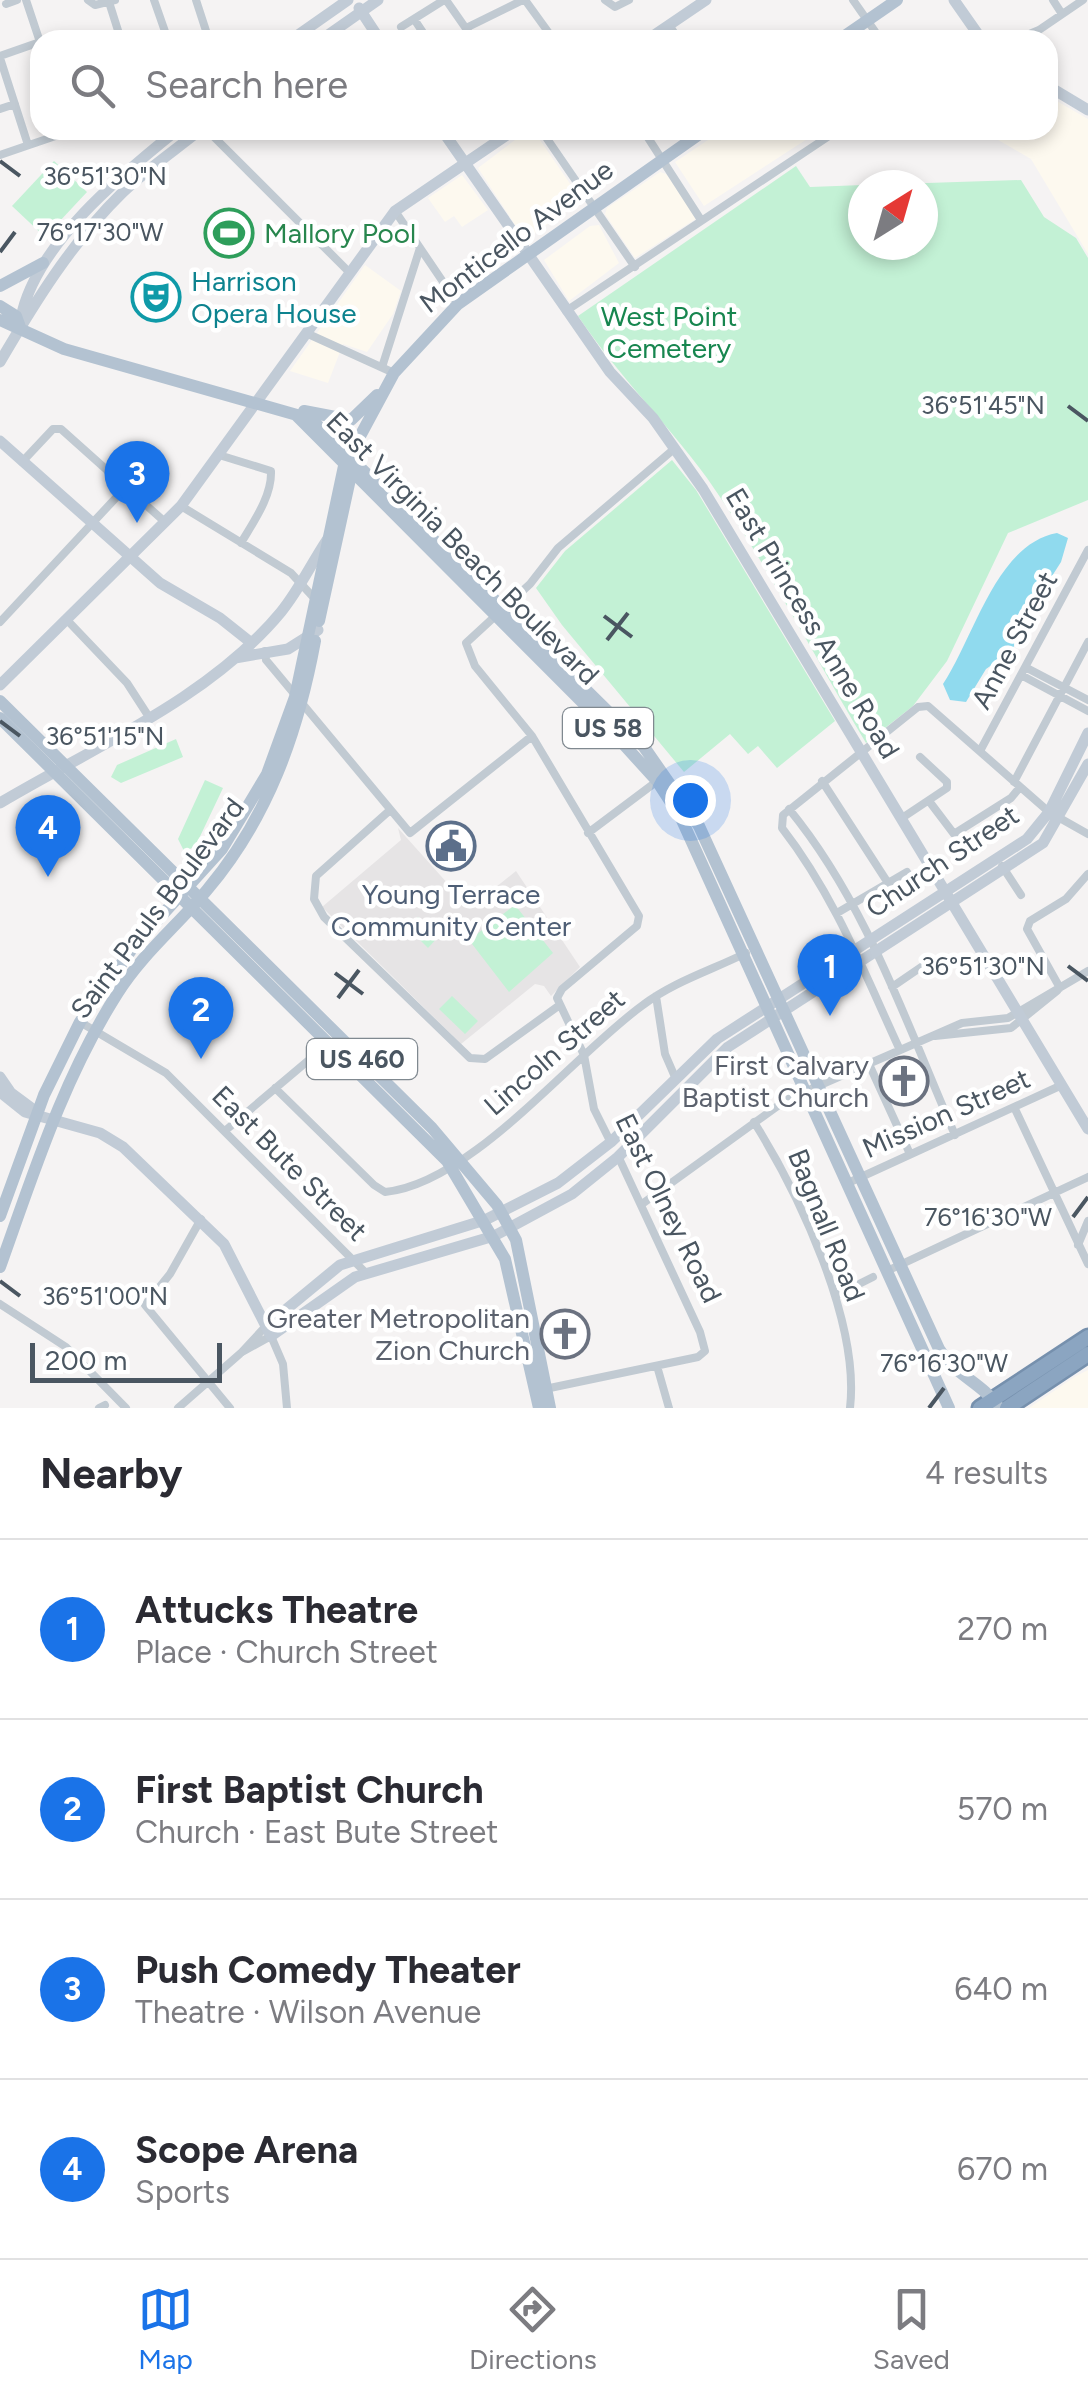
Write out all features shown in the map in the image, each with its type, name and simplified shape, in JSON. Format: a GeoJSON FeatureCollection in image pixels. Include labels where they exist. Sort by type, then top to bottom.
{"type":"FeatureCollection","features":[{"type":"Feature","properties":{"kind":"highway"},"geometry":{"type":"LineString","coordinates":[[991,1405],[1088,1338]]}},
{"type":"Feature","properties":{"kind":"highway"},"geometry":{"type":"LineString","coordinates":[[1007,1408],[1088,1354]]}},
{"type":"Feature","properties":{"kind":"main road"},"geometry":{"type":"LineString","coordinates":[[308,30],[354,4],[378,0]]}},
{"type":"Feature","properties":{"kind":"main road"},"geometry":{"type":"LineString","coordinates":[[854,30],[897,0]]}},
{"type":"Feature","properties":{"kind":"main road"},"geometry":{"type":"LineString","coordinates":[[954,0],[975,30]]}},
{"type":"Feature","properties":{"kind":"main road"},"geometry":{"type":"LineString","coordinates":[[662,30],[699,2]]}},
{"type":"Feature","properties":{"kind":"main road"},"geometry":{"type":"LineString","coordinates":[[330,30],[354,4]]}},
{"type":"Feature","properties":{"kind":"main road"},"geometry":{"type":"LineString","coordinates":[[354,4],[373,30]]}},
{"type":"Feature","properties":{"kind":"main road"},"geometry":{"type":"LineString","coordinates":[[1058,92],[1088,110]]}},
{"type":"Feature","properties":{"kind":"main road"},"geometry":{"type":"LineString","coordinates":[[20,327],[26,301],[43,263],[117,179],[165,140]]}},
{"type":"Feature","properties":{"kind":"main road"},"geometry":{"type":"LineString","coordinates":[[0,362],[20,327],[96,220],[125,190],[191,140]]}},
{"type":"Feature","properties":{"kind":"main road","name":"East Princess Anne Road"},"geometry":{"type":"LineString","coordinates":[[449,140],[527,258],[703,489],[860,752],[952,896],[1088,1129]]}},
{"type":"Feature","properties":{"kind":"main road"},"geometry":{"type":"LineString","coordinates":[[0,685],[181,506],[396,211],[500,140]]}},
{"type":"Feature","properties":{"kind":"main road","name":"Monticello Avenue"},"geometry":{"type":"LineString","coordinates":[[312,634],[327,540],[349,466],[388,373],[458,304],[690,140]]}},
{"type":"Feature","properties":{"kind":"main road"},"geometry":{"type":"LineString","coordinates":[[0,286],[43,263]]}},
{"type":"Feature","properties":{"kind":"main road","name":"US 58"},"geometry":{"type":"LineString","coordinates":[[0,306],[16,316],[20,327]]}},
{"type":"Feature","properties":{"kind":"main road","name":"US 58"},"geometry":{"type":"LineString","coordinates":[[0,320],[64,349],[256,401]]}},
{"type":"Feature","properties":{"kind":"main road"},"geometry":{"type":"LineString","coordinates":[[289,411],[351,420],[388,373]]}},
{"type":"Feature","properties":{"kind":"main road","name":"East Virginia Beach Boulevard"},"geometry":{"type":"LineString","coordinates":[[256,401],[311,419],[379,502],[498,611]]}},
{"type":"Feature","properties":{"kind":"main road"},"geometry":{"type":"LineString","coordinates":[[1,443],[166,587],[220,618],[249,642]]}},
{"type":"Feature","properties":{"kind":"main road","name":"Monticello Avenue"},"geometry":{"type":"LineString","coordinates":[[231,660],[288,649],[312,634],[344,511],[349,466]]}},
{"type":"Feature","properties":{"kind":"main road","name":"East Virginia Beach Boulevard"},"geometry":{"type":"LineString","coordinates":[[349,466],[583,694],[661,778],[699,826],[750,951],[894,1267],[948,1403]]}},
{"type":"Feature","properties":{"kind":"main road"},"geometry":{"type":"LineString","coordinates":[[344,511],[360,495],[379,502]]}},
{"type":"Feature","properties":{"kind":"main road","name":"Monticello Avenue"},"geometry":{"type":"LineString","coordinates":[[0,803],[149,717],[231,660],[271,622],[327,540]]}},
{"type":"Feature","properties":{"kind":"main road"},"geometry":{"type":"LineString","coordinates":[[265,652],[271,622]]}},
{"type":"Feature","properties":{"kind":"main road","name":"Saint Pauls Boulevard"},"geometry":{"type":"LineString","coordinates":[[0,1267],[45,1115],[132,972],[195,904],[253,827],[287,754],[312,634]]}},
{"type":"Feature","properties":{"kind":"main road"},"geometry":{"type":"LineString","coordinates":[[0,701],[195,904]]}},
{"type":"Feature","properties":{"kind":"main road","name":"Saint Pauls Boulevard"},"geometry":{"type":"LineString","coordinates":[[0,1216],[45,1115],[80,1022],[127,954],[222,849],[252,802],[299,702]]}},
{"type":"Feature","properties":{"kind":"main road"},"geometry":{"type":"LineString","coordinates":[[0,718],[61,767]]}},
{"type":"Feature","properties":{"kind":"main road","name":"Church Street"},"geometry":{"type":"LineString","coordinates":[[269,1331],[327,1273],[356,1259],[495,1216],[558,1183],[610,1142],[684,1074],[776,1007],[1001,864],[1043,843],[1088,732]]}},
{"type":"Feature","properties":{"kind":"main road","name":"Church Street"},"geometry":{"type":"LineString","coordinates":[[1055,815],[1088,764]]}},
{"type":"Feature","properties":{"kind":"main road","name":"US 460"},"geometry":{"type":"LineString","coordinates":[[195,904],[456,1164],[495,1216],[530,1294],[541,1390],[539,1408]]}},
{"type":"Feature","properties":{"kind":"main road","name":"Church Street"},"geometry":{"type":"LineString","coordinates":[[269,1331],[366,1272],[501,1233],[572,1194],[618,1157],[684,1074]]}},
{"type":"Feature","properties":{"kind":"main road"},"geometry":{"type":"LineString","coordinates":[[0,1077],[11,1093],[45,1115]]}},
{"type":"Feature","properties":{"kind":"main road"},"geometry":{"type":"LineString","coordinates":[[0,1092],[22,1110],[114,1140],[201,1220],[233,1258],[269,1331]]}},
{"type":"Feature","properties":{"kind":"main road","name":"US 460"},"geometry":{"type":"LineString","coordinates":[[501,1233],[541,1390],[550,1408]]}},
{"type":"Feature","properties":{"kind":"main road","name":"East Virginia Beach Boulevard"},"geometry":{"type":"LineString","coordinates":[[894,1267],[952,1369],[970,1380],[991,1405]]}},
{"type":"Feature","properties":{"kind":"main road"},"geometry":{"type":"LineString","coordinates":[[948,1403],[955,1384],[970,1380]]}},
{"type":"Feature","properties":{"kind":"street"},"geometry":{"type":"LineString","coordinates":[[6,4],[17,0]]}},
{"type":"Feature","properties":{"kind":"street"},"geometry":{"type":"LineString","coordinates":[[26,0],[36,30]]}},
{"type":"Feature","properties":{"kind":"street"},"geometry":{"type":"LineString","coordinates":[[88,0],[95,6],[112,1],[119,30]]}},
{"type":"Feature","properties":{"kind":"street"},"geometry":{"type":"LineString","coordinates":[[154,0],[164,30]]}},
{"type":"Feature","properties":{"kind":"street"},"geometry":{"type":"LineString","coordinates":[[196,0],[206,30]]}},
{"type":"Feature","properties":{"kind":"street"},"geometry":{"type":"LineString","coordinates":[[401,27],[443,1],[466,28],[524,0],[546,30]]}},
{"type":"Feature","properties":{"kind":"street"},"geometry":{"type":"LineString","coordinates":[[605,0],[615,7],[629,0]]}},
{"type":"Feature","properties":{"kind":"street"},"geometry":{"type":"LineString","coordinates":[[852,0],[874,30]]}},
{"type":"Feature","properties":{"kind":"street"},"geometry":{"type":"LineString","coordinates":[[1053,0],[1062,14]]}},
{"type":"Feature","properties":{"kind":"street"},"geometry":{"type":"LineString","coordinates":[[1033,30],[1083,0]]}},
{"type":"Feature","properties":{"kind":"street"},"geometry":{"type":"LineString","coordinates":[[414,19],[421,30]]}},
{"type":"Feature","properties":{"kind":"street"},"geometry":{"type":"LineString","coordinates":[[669,25],[672,30]]}},
{"type":"Feature","properties":{"kind":"street"},"geometry":{"type":"LineString","coordinates":[[28,145],[0,57],[30,46]]}},
{"type":"Feature","properties":{"kind":"street"},"geometry":{"type":"LineString","coordinates":[[0,109],[15,104]]}},
{"type":"Feature","properties":{"kind":"street"},"geometry":{"type":"LineString","coordinates":[[0,154],[42,140]]}},
{"type":"Feature","properties":{"kind":"street"},"geometry":{"type":"LineString","coordinates":[[214,140],[349,272]]}},
{"type":"Feature","properties":{"kind":"street"},"geometry":{"type":"LineString","coordinates":[[548,140],[635,267]]}},
{"type":"Feature","properties":{"kind":"street"},"geometry":{"type":"LineString","coordinates":[[649,140],[702,220]]}},
{"type":"Feature","properties":{"kind":"street"},"geometry":{"type":"LineString","coordinates":[[566,310],[823,140]]}},
{"type":"Feature","properties":{"kind":"street"},"geometry":{"type":"LineString","coordinates":[[396,211],[458,304]]}},
{"type":"Feature","properties":{"kind":"street"},"geometry":{"type":"LineString","coordinates":[[306,333],[388,373],[420,248]]}},
{"type":"Feature","properties":{"kind":"street"},"geometry":{"type":"LineString","coordinates":[[22,462],[50,431],[59,428],[165,522]]}},
{"type":"Feature","properties":{"kind":"street"},"geometry":{"type":"LineString","coordinates":[[389,810],[316,876],[314,898],[324,917],[470,1058],[485,1059],[558,1007],[558,993],[636,926],[636,905],[588,833],[532,736],[476,666],[466,643],[530,584],[558,548],[674,449]]}},
{"type":"Feature","properties":{"kind":"street"},"geometry":{"type":"LineString","coordinates":[[219,455],[271,471],[264,503],[241,542]]}},
{"type":"Feature","properties":{"kind":"street"},"geometry":{"type":"LineString","coordinates":[[0,622],[126,487]]}},
{"type":"Feature","properties":{"kind":"street"},"geometry":{"type":"LineString","coordinates":[[181,506],[300,583],[315,600]]}},
{"type":"Feature","properties":{"kind":"street","name":"Anne Street"},"geometry":{"type":"LineString","coordinates":[[980,751],[1088,550]]}},
{"type":"Feature","properties":{"kind":"street"},"geometry":{"type":"LineString","coordinates":[[67,620],[127,682],[149,717]]}},
{"type":"Feature","properties":{"kind":"street"},"geometry":{"type":"LineString","coordinates":[[929,801],[954,834],[1012,798],[1088,642]]}},
{"type":"Feature","properties":{"kind":"street"},"geometry":{"type":"LineString","coordinates":[[265,652],[266,660],[299,702],[410,833],[532,736]]}},
{"type":"Feature","properties":{"kind":"street"},"geometry":{"type":"LineString","coordinates":[[1023,671],[1064,686],[1088,700]]}},
{"type":"Feature","properties":{"kind":"street"},"geometry":{"type":"LineString","coordinates":[[1023,671],[1088,711]]}},
{"type":"Feature","properties":{"kind":"street"},"geometry":{"type":"LineString","coordinates":[[899,1048],[837,912],[782,828],[780,820],[789,809],[918,707],[933,708],[1055,815],[1088,834]]}},
{"type":"Feature","properties":{"kind":"street"},"geometry":{"type":"LineString","coordinates":[[902,818],[948,785],[920,758]]}},
{"type":"Feature","properties":{"kind":"street"},"geometry":{"type":"LineString","coordinates":[[588,833],[661,778]]}},
{"type":"Feature","properties":{"kind":"street"},"geometry":{"type":"LineString","coordinates":[[822,782],[888,882]]}},
{"type":"Feature","properties":{"kind":"street"},"geometry":{"type":"LineString","coordinates":[[789,809],[822,850],[854,904],[919,1040],[955,1134]]}},
{"type":"Feature","properties":{"kind":"street"},"geometry":{"type":"LineString","coordinates":[[1001,864],[1020,895]]}},
{"type":"Feature","properties":{"kind":"street"},"geometry":{"type":"LineString","coordinates":[[837,912],[907,872]]}},
{"type":"Feature","properties":{"kind":"street"},"geometry":{"type":"LineString","coordinates":[[1060,988],[1026,928],[1030,921],[1087,880]]}},
{"type":"Feature","properties":{"kind":"street","name":"Lincoln Street"},"geometry":{"type":"LineString","coordinates":[[275,1088],[385,1192],[418,1185],[456,1164],[656,996],[750,951]]}},
{"type":"Feature","properties":{"kind":"street"},"geometry":{"type":"LineString","coordinates":[[892,987],[930,962]]}},
{"type":"Feature","properties":{"kind":"street"},"geometry":{"type":"LineString","coordinates":[[642,1204],[754,1122],[813,1087],[962,1023],[1022,1016],[1088,971]]}},
{"type":"Feature","properties":{"kind":"street"},"geometry":{"type":"LineString","coordinates":[[656,996],[665,1054],[684,1074]]}},
{"type":"Feature","properties":{"kind":"street","name":"East Olney Road"},"geometry":{"type":"LineString","coordinates":[[558,1007],[584,1055],[594,1109],[706,1344],[698,1357],[657,1366]]}},
{"type":"Feature","properties":{"kind":"street","name":"East Bute Street"},"geometry":{"type":"LineString","coordinates":[[80,1022],[158,1067],[366,1272]]}},
{"type":"Feature","properties":{"kind":"street"},"geometry":{"type":"LineString","coordinates":[[226,1130],[334,1039]]}},
{"type":"Feature","properties":{"kind":"street"},"geometry":{"type":"LineString","coordinates":[[868,1062],[910,1154]]}},
{"type":"Feature","properties":{"kind":"street","name":"Mission Street"},"geometry":{"type":"LineString","coordinates":[[854,1180],[1062,1085]]}},
{"type":"Feature","properties":{"kind":"street"},"geometry":{"type":"LineString","coordinates":[[1014,1109],[1088,1264]]}},
{"type":"Feature","properties":{"kind":"street","name":"Bagnall Road"},"geometry":{"type":"LineString","coordinates":[[754,1122],[784,1173],[835,1296],[853,1357],[850,1408]]}},
{"type":"Feature","properties":{"kind":"street"},"geometry":{"type":"LineString","coordinates":[[894,1267],[1087,1179]]}},
{"type":"Feature","properties":{"kind":"street"},"geometry":{"type":"LineString","coordinates":[[201,1220],[146,1306],[230,1408]]}},
{"type":"Feature","properties":{"kind":"street"},"geometry":{"type":"LineString","coordinates":[[1078,1245],[1088,1221]]}},
{"type":"Feature","properties":{"kind":"street"},"geometry":{"type":"LineString","coordinates":[[835,1296],[874,1276]]}},
{"type":"Feature","properties":{"kind":"street"},"geometry":{"type":"LineString","coordinates":[[0,1304],[66,1347],[126,1408]]}},
{"type":"Feature","properties":{"kind":"street"},"geometry":{"type":"LineString","coordinates":[[269,1331],[283,1364],[287,1408]]}},
{"type":"Feature","properties":{"kind":"street","name":"Church Street"},"geometry":{"type":"LineString","coordinates":[[178,1408],[269,1331]]}},
{"type":"Feature","properties":{"kind":"street"},"geometry":{"type":"LineString","coordinates":[[541,1390],[657,1366],[669,1408]]}},
{"type":"Feature","properties":{"kind":"shaded area"},"geometry":{"type":"Polygon","coordinates":[[[1058,102],[1088,119],[1088,254],[1031,159],[998,140],[1058,140],[1058,102]]]}},
{"type":"Feature","properties":{"kind":"shaded area"},"geometry":{"type":"Polygon","coordinates":[[[515,140],[540,140],[582,201],[529,237],[521,234],[478,168],[515,140]]]}},
{"type":"Feature","properties":{"kind":"shaded area"},"geometry":{"type":"Polygon","coordinates":[[[708,140],[806,140],[704,206],[675,162],[708,140]]]}},
{"type":"Feature","properties":{"kind":"shaded area"},"geometry":{"type":"Polygon","coordinates":[[[660,172],[666,174],[697,218],[635,258],[605,214],[607,208],[660,172]]]}},
{"type":"Feature","properties":{"kind":"shaded area"},"geometry":{"type":"Polygon","coordinates":[[[462,175],[488,210],[462,227],[454,216],[445,222],[428,198],[462,175]]]}},
{"type":"Feature","properties":{"kind":"shaded area"},"geometry":{"type":"Polygon","coordinates":[[[599,225],[619,263],[569,301],[544,260],[590,226],[599,225]]]}},
{"type":"Feature","properties":{"kind":"shaded area"},"geometry":{"type":"Polygon","coordinates":[[[365,265],[401,291],[393,314],[367,352],[343,344],[328,383],[290,371],[365,265]]]}},
{"type":"Feature","properties":{"kind":"shaded area"},"geometry":{"type":"Polygon","coordinates":[[[398,828],[466,904],[475,904],[516,871],[580,967],[551,996],[544,986],[535,984],[461,1044],[322,907],[401,840],[398,828]]]}},
{"type":"Feature","properties":{"kind":"shaded area"},"geometry":{"type":"Polygon","coordinates":[[[1088,1370],[1088,1408],[1029,1408],[1076,1376],[1088,1370]]]}},
{"type":"Feature","properties":{"kind":"green space"},"geometry":{"type":"Polygon","coordinates":[[[54,161],[87,192],[45,237],[12,206],[54,161]]]}},
{"type":"Feature","properties":{"kind":"green space","name":"West Point Cemetery"},"geometry":{"type":"Polygon","coordinates":[[[796,166],[810,187],[848,186],[848,260],[938,260],[938,183],[1021,180],[1044,217],[1076,238],[1088,258],[1088,500],[1008,533],[947,661],[913,706],[866,743],[729,510],[578,316],[796,166]]]}},
{"type":"Feature","properties":{"kind":"green space"},"geometry":{"type":"Polygon","coordinates":[[[672,460],[696,490],[835,721],[777,768],[758,746],[748,754],[730,734],[684,772],[536,588],[565,551],[672,460]]]}},
{"type":"Feature","properties":{"kind":"green space"},"geometry":{"type":"Polygon","coordinates":[[[176,739],[183,757],[121,783],[111,777],[117,765],[176,739]]]}},
{"type":"Feature","properties":{"kind":"green space"},"geometry":{"type":"Polygon","coordinates":[[[205,780],[223,788],[195,847],[184,851],[178,839],[205,780]]]}},
{"type":"Feature","properties":{"kind":"green space"},"geometry":{"type":"Polygon","coordinates":[[[515,905],[553,953],[509,992],[469,940],[515,905]]]}},
{"type":"Feature","properties":{"kind":"green space"},"geometry":{"type":"Polygon","coordinates":[[[418,917],[438,937],[428,948],[408,928],[418,917]]]}},
{"type":"Feature","properties":{"kind":"green space"},"geometry":{"type":"Polygon","coordinates":[[[452,996],[478,1021],[465,1034],[439,1009],[452,996]]]}},
{"type":"Feature","properties":{"kind":"water"},"geometry":{"type":"Polygon","coordinates":[[[1057,533],[1068,538],[1061,562],[1024,620],[1012,651],[986,669],[966,702],[950,700],[943,684],[1002,573],[1036,541],[1057,533]]]}},
{"type":"Feature","properties":{"kind":"place","name":"Mallory Pool"},"geometry":{"type":"Point","coordinates":[229,233]}},
{"type":"Feature","properties":{"kind":"place","name":"Harrison Opera House"},"geometry":{"type":"Point","coordinates":[156,297]}},
{"type":"Feature","properties":{"kind":"place","name":"Push Comedy Theater"},"geometry":{"type":"Point","coordinates":[137,523]}},
{"type":"Feature","properties":{"kind":"place","name":"Young Terrace Community Center"},"geometry":{"type":"Point","coordinates":[451,846]}},
{"type":"Feature","properties":{"kind":"place","name":"Scope Arena"},"geometry":{"type":"Point","coordinates":[48,877]}},
{"type":"Feature","properties":{"kind":"place","name":"Attucks Theatre"},"geometry":{"type":"Point","coordinates":[830,1016]}},
{"type":"Feature","properties":{"kind":"place","name":"First Baptist Church"},"geometry":{"type":"Point","coordinates":[201,1059]}},
{"type":"Feature","properties":{"kind":"place","name":"First Calvary Baptist Church"},"geometry":{"type":"Point","coordinates":[904,1081]}},
{"type":"Feature","properties":{"kind":"place","name":"Greater Metropolitan Zion Church"},"geometry":{"type":"Point","coordinates":[565,1334]}}]}
